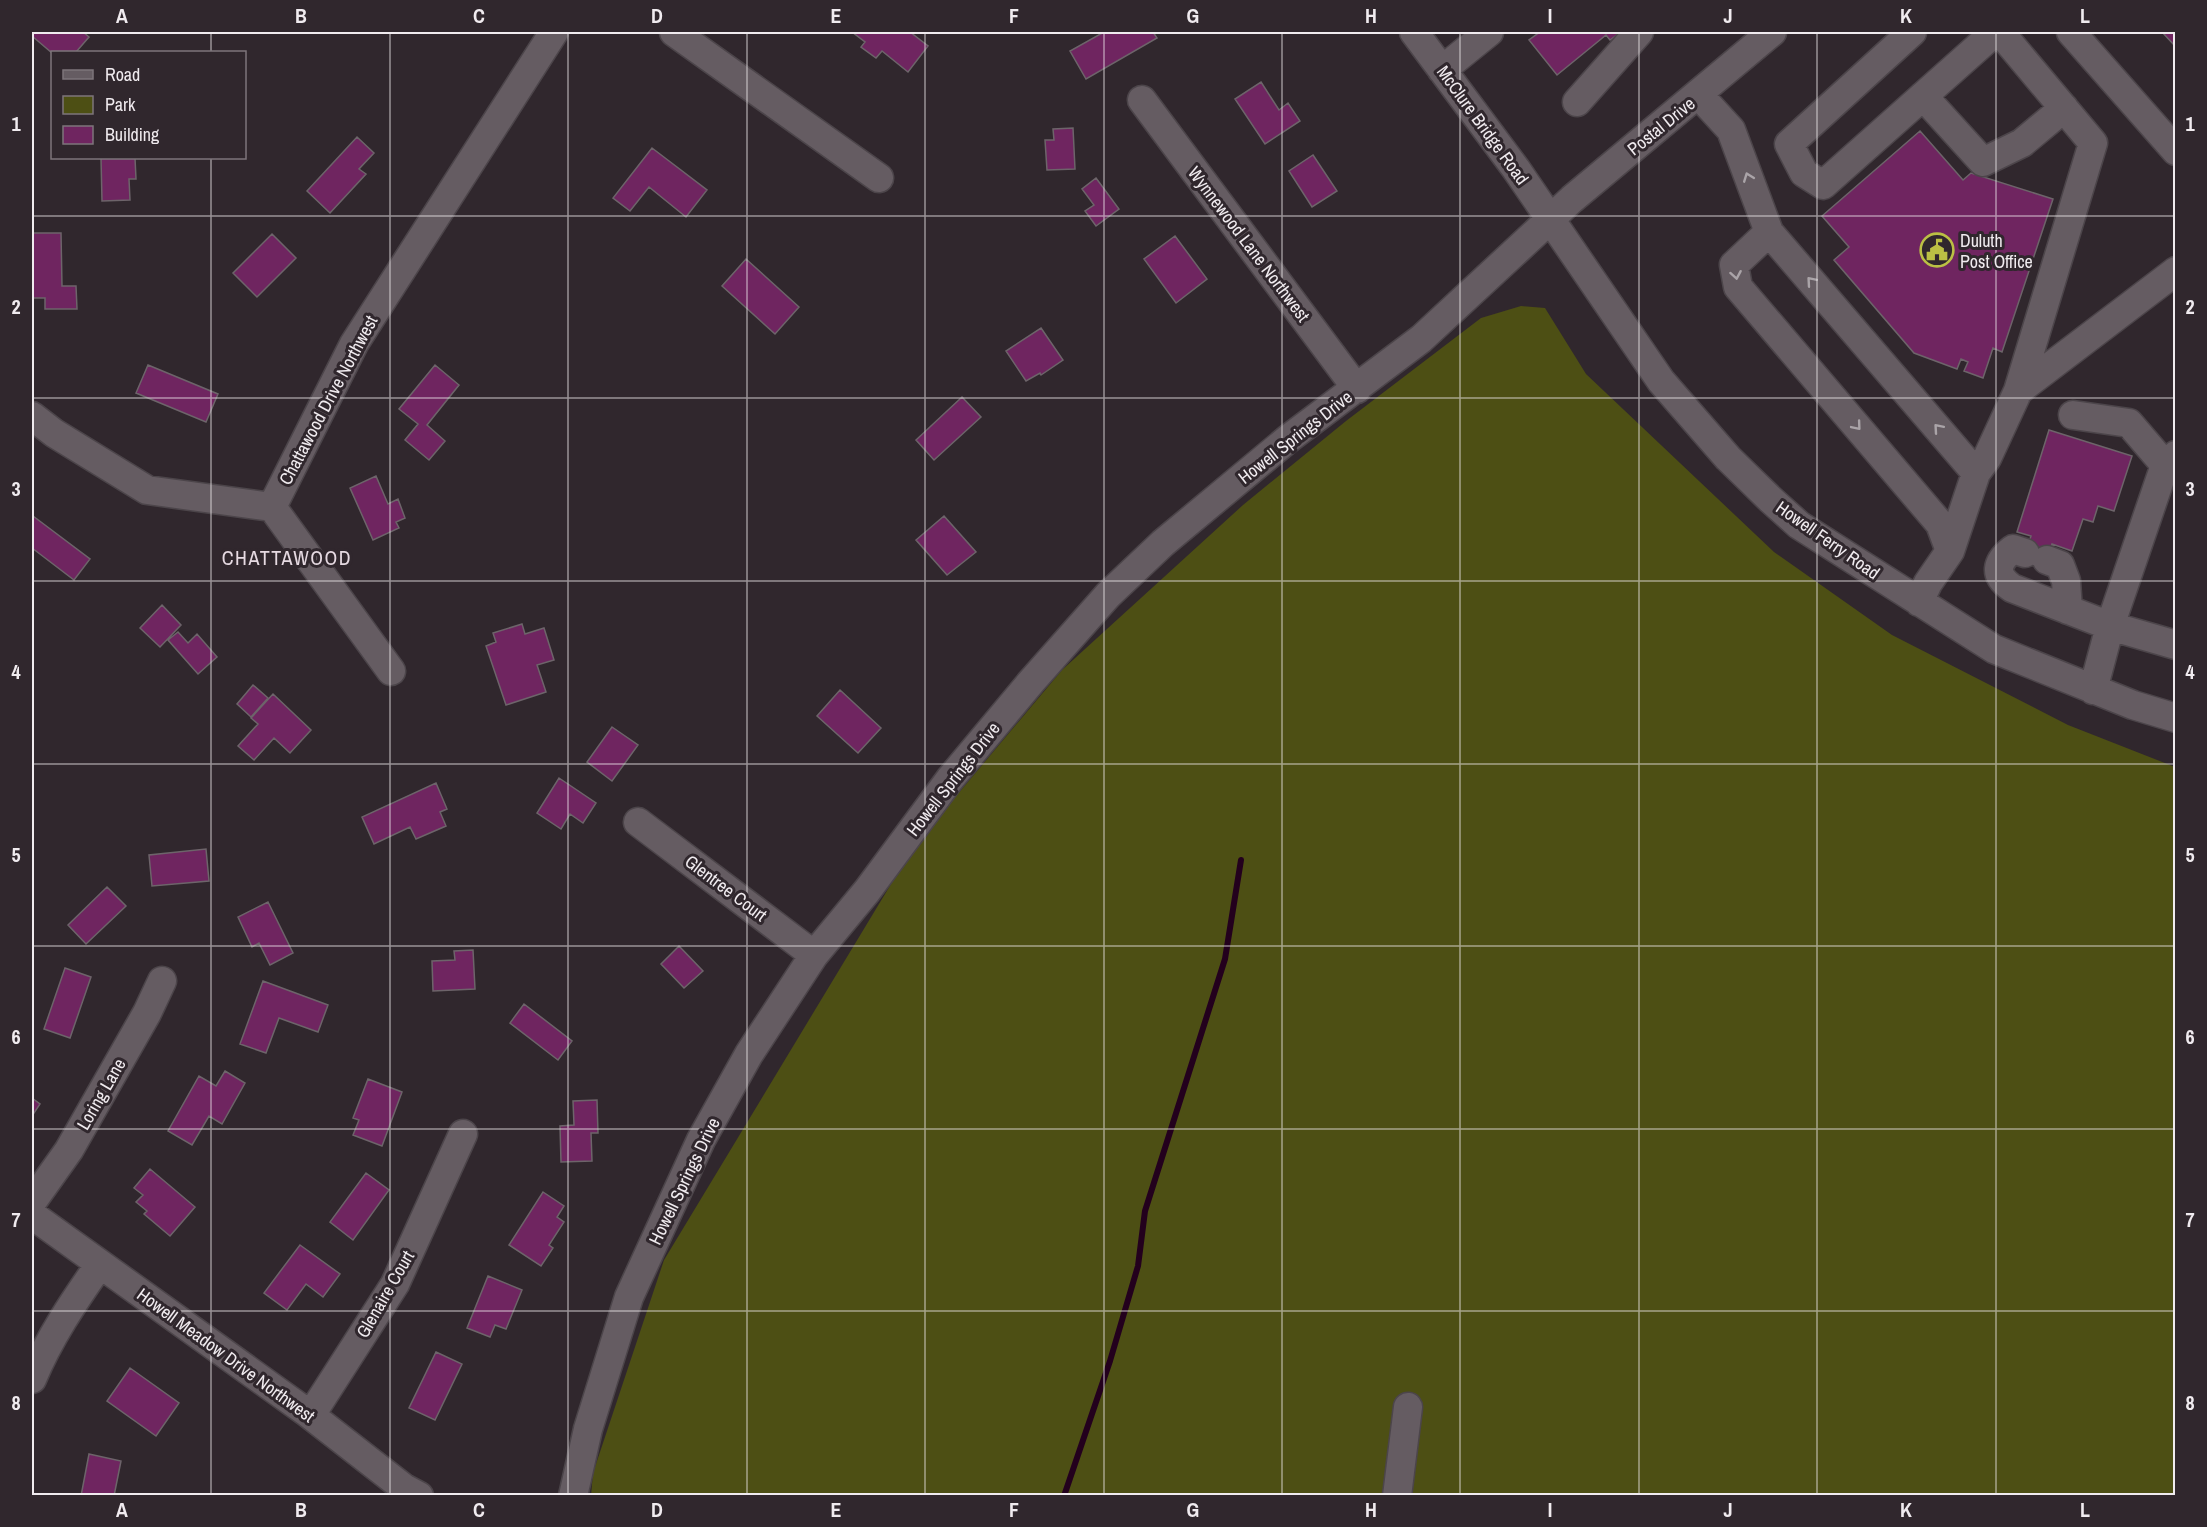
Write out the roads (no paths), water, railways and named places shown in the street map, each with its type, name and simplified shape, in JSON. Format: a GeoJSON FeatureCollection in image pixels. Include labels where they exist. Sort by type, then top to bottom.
{"type":"FeatureCollection","features":[{"type":"Feature","properties":{"kind":"street","name":"Chattawood Drive Northwest"},"geometry":{"type":"LineString","coordinates":[[391,670],[272,507],[354,344],[554,32]]}},
{"type":"Feature","properties":{"kind":"street"},"geometry":{"type":"LineString","coordinates":[[674,32],[879,178]]}},
{"type":"Feature","properties":{"kind":"street","name":"McClure Bridge Road"},"geometry":{"type":"LineString","coordinates":[[1414,32],[1516,168],[1549,220]]}},
{"type":"Feature","properties":{"kind":"street"},"geometry":{"type":"LineString","coordinates":[[1442,70],[1489,32]]}},
{"type":"Feature","properties":{"kind":"street"},"geometry":{"type":"LineString","coordinates":[[1577,102],[1639,32]]}},
{"type":"Feature","properties":{"kind":"street","name":"Postal Drive"},"geometry":{"type":"LineString","coordinates":[[1549,220],[1772,32]]}},
{"type":"Feature","properties":{"kind":"street"},"geometry":{"type":"LineString","coordinates":[[1912,32],[1789,144],[1804,173],[1823,185],[1998,32],[2093,143],[2018,391],[1987,458],[1976,473],[1950,551],[1928,583],[1919,602]]}},
{"type":"Feature","properties":{"kind":"street"},"geometry":{"type":"LineString","coordinates":[[2071,32],[2175,151]]}},
{"type":"Feature","properties":{"kind":"street"},"geometry":{"type":"LineString","coordinates":[[1699,94],[1731,130],[1769,232],[1976,473]]}},
{"type":"Feature","properties":{"kind":"street"},"geometry":{"type":"LineString","coordinates":[[1923,96],[1983,162],[2022,143],[2064,108]]}},
{"type":"Feature","properties":{"kind":"street","name":"Wynnewood Lane Northwest"},"geometry":{"type":"LineString","coordinates":[[1142,100],[1357,389]]}},
{"type":"Feature","properties":{"kind":"street","name":"Howell Springs Drive"},"geometry":{"type":"LineString","coordinates":[[573,1496],[588,1430],[629,1297],[701,1140],[749,1054],[814,955],[867,891],[957,771],[1030,682],[1108,595],[1172,535],[1288,439],[1421,339],[1549,220]]}},
{"type":"Feature","properties":{"kind":"street","name":"Howell Ferry Road"},"geometry":{"type":"LineString","coordinates":[[1549,220],[1661,381],[1728,458],[1799,525],[1994,649],[2093,690],[2175,718]]}},
{"type":"Feature","properties":{"kind":"street"},"geometry":{"type":"LineString","coordinates":[[1769,232],[1734,265],[1738,287],[1940,524],[1950,551]]}},
{"type":"Feature","properties":{"kind":"street"},"geometry":{"type":"LineString","coordinates":[[2018,391],[2175,271]]}},
{"type":"Feature","properties":{"kind":"street"},"geometry":{"type":"LineString","coordinates":[[2073,415],[2129,423],[2170,460],[2110,626],[2093,690]]}},
{"type":"Feature","properties":{"kind":"street"},"geometry":{"type":"LineString","coordinates":[[32,416],[54,433],[147,490],[272,507]]}},
{"type":"Feature","properties":{"kind":"street"},"geometry":{"type":"LineString","coordinates":[[2068,610],[2066,581],[2060,565],[2013,549],[2004,556],[1999,564],[1999,574],[2003,582],[2012,588],[2068,610],[2110,626],[2175,645]]}},
{"type":"Feature","properties":{"kind":"street","name":"Glentree Court"},"geometry":{"type":"LineString","coordinates":[[638,822],[814,955]]}},
{"type":"Feature","properties":{"kind":"street","name":"Loring Lane"},"geometry":{"type":"LineString","coordinates":[[32,1202],[69,1150],[147,1013],[162,981]]}},
{"type":"Feature","properties":{"kind":"street","name":"Glenaire Court"},"geometry":{"type":"LineString","coordinates":[[309,1414],[318,1404],[396,1284],[463,1134]]}},
{"type":"Feature","properties":{"kind":"street","name":"Howell Meadow Drive Northwest"},"geometry":{"type":"LineString","coordinates":[[32,1215],[309,1414],[408,1493]]}},
{"type":"Feature","properties":{"kind":"street"},"geometry":{"type":"LineString","coordinates":[[32,1379],[53,1336],[100,1264]]}},
{"type":"Feature","properties":{"kind":"street"},"geometry":{"type":"LineString","coordinates":[[1397,1496],[1408,1407]]}},
{"type":"Feature","properties":{"kind":"waterway"},"geometry":{"type":"LineString","coordinates":[[1064,1496],[1110,1361],[1138,1266],[1145,1211],[1225,959],[1241,860]]}},
{"type":"Feature","properties":{"kind":"place","name":"Duluth Post Office"},"geometry":{"type":"Point","coordinates":[1937,250]}},
{"type":"Feature","properties":{"kind":"district","name":"CHATTAWOOD"},"geometry":{"type":"Point","coordinates":[287,557]}}]}
